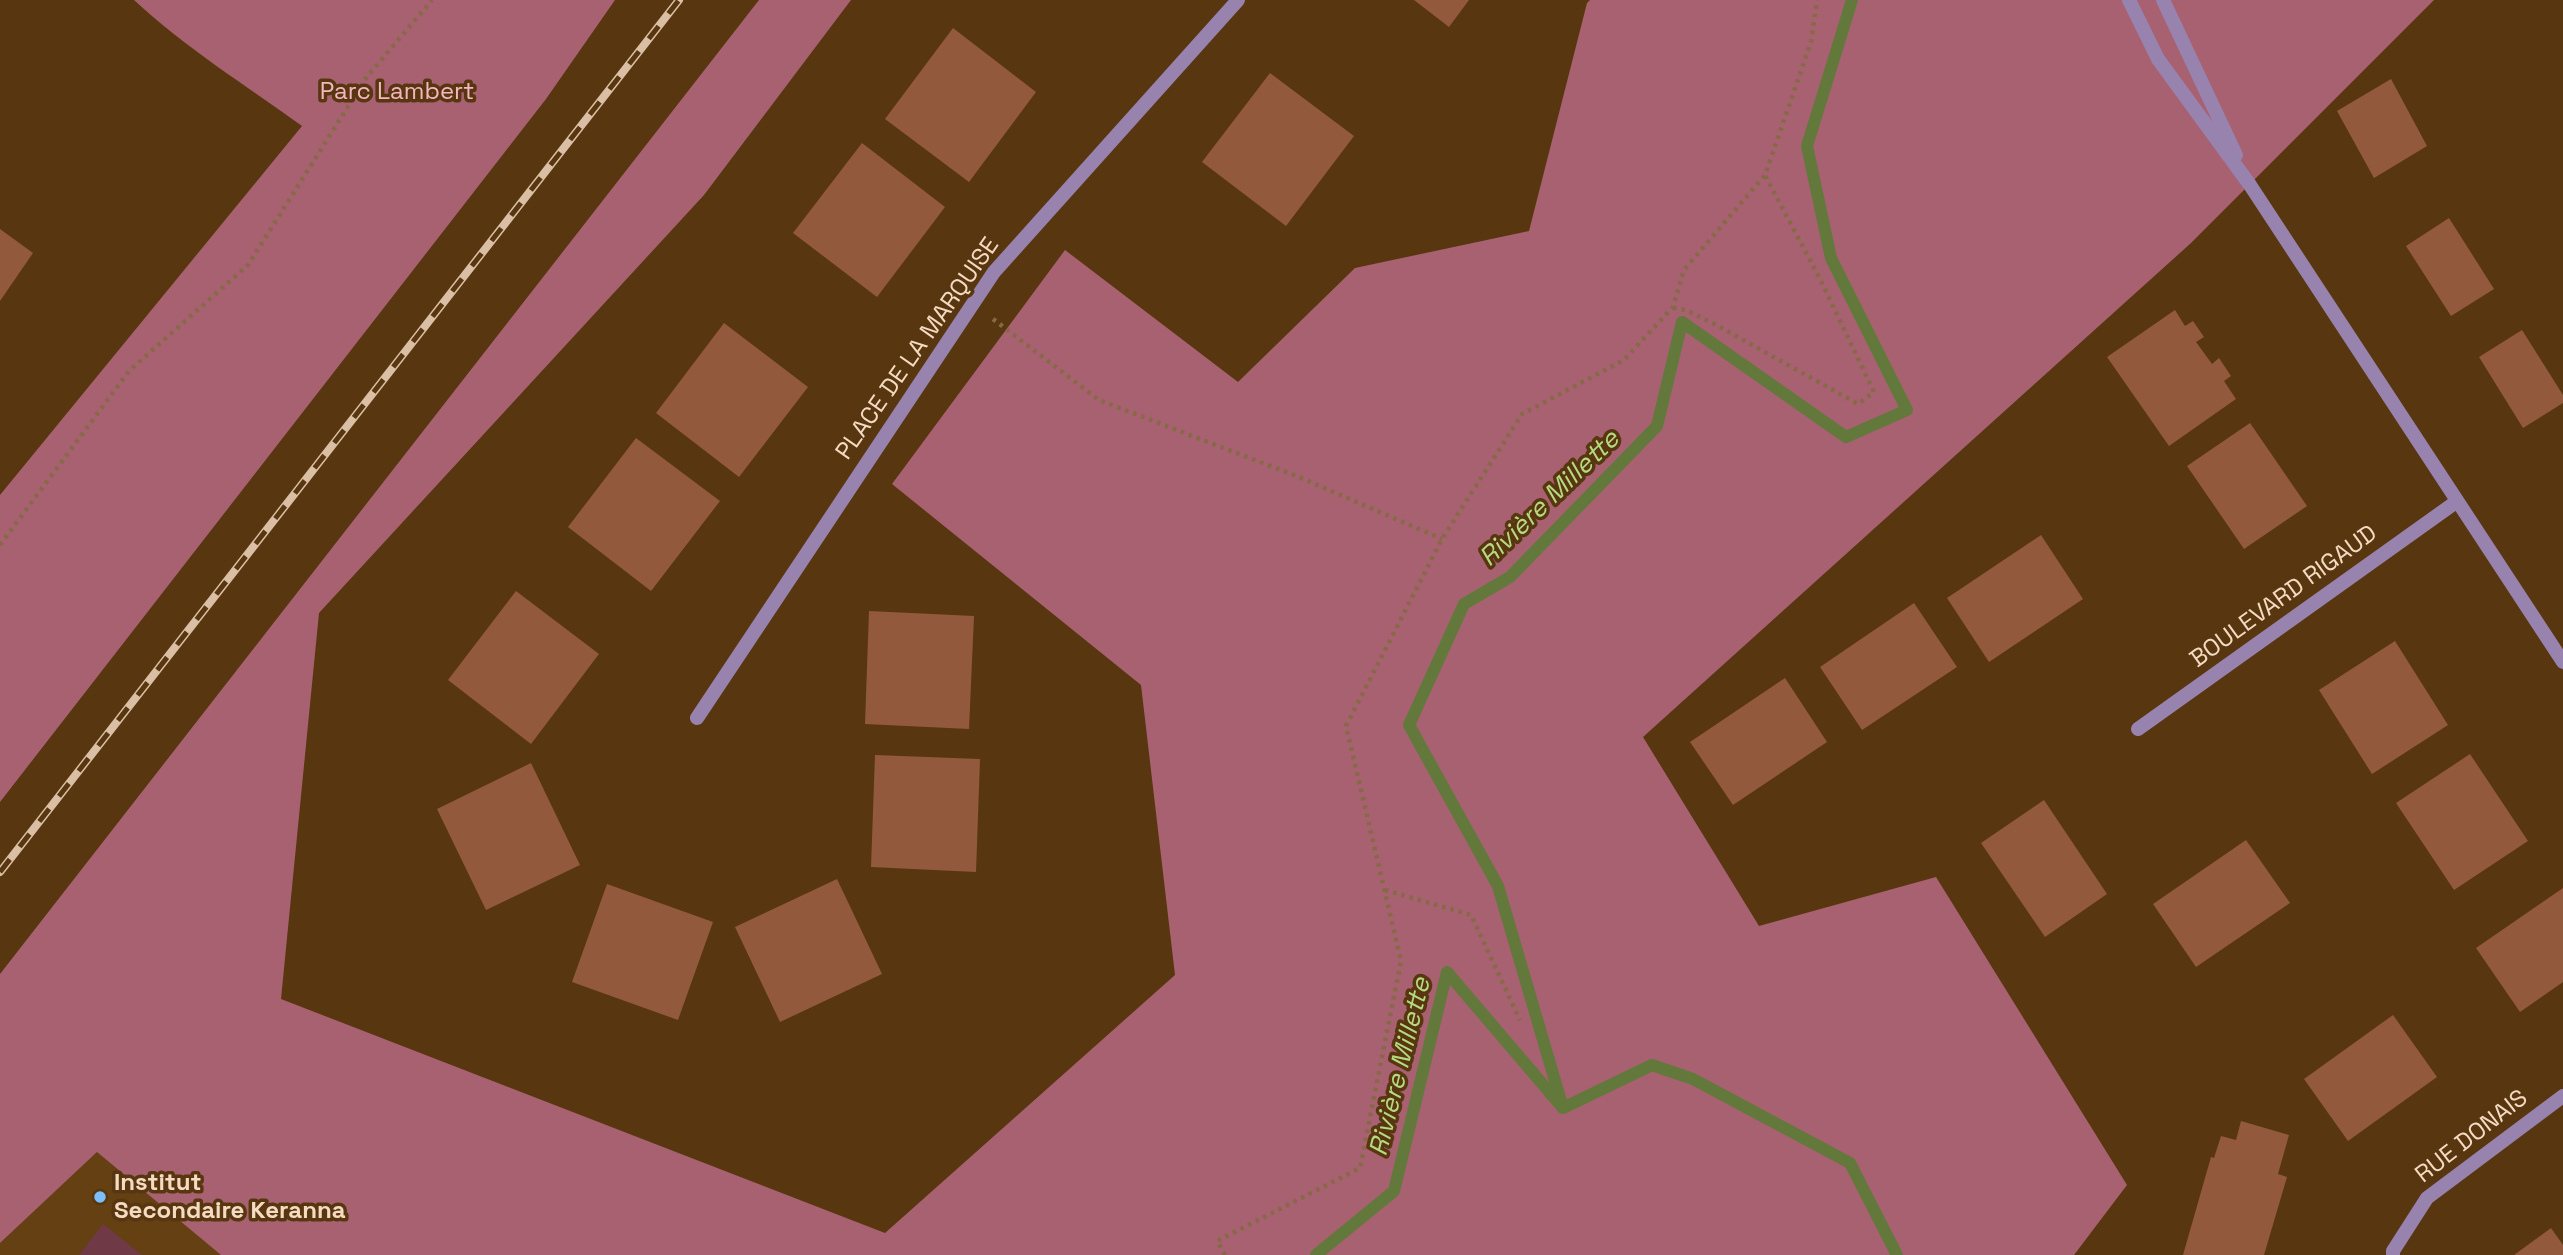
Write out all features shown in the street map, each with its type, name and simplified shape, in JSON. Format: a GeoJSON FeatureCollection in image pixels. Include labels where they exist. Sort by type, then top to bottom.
{"type":"FeatureCollection","features":[{"type":"Feature","properties":{"kind":"street","name":"PLACE DE LA MARQUISE"},"geometry":{"type":"LineString","coordinates":[[697,718],[994,272],[1238,0]]}},
{"type":"Feature","properties":{"kind":"street"},"geometry":{"type":"LineString","coordinates":[[2129,0],[2158,59],[2250,185],[2563,662]]}},
{"type":"Feature","properties":{"kind":"street"},"geometry":{"type":"LineString","coordinates":[[2162,0],[2250,185]]}},
{"type":"Feature","properties":{"kind":"street","name":"BOULEVARD RIGAUD"},"geometry":{"type":"LineString","coordinates":[[2138,729],[2456,502]]}},
{"type":"Feature","properties":{"kind":"street","name":"RUE DONAIS"},"geometry":{"type":"LineString","coordinates":[[2393,1255],[2427,1198],[2563,1096]]}},
{"type":"Feature","properties":{"kind":"path"},"geometry":{"type":"LineString","coordinates":[[0,545],[129,371],[248,265],[366,78],[432,0]]}},
{"type":"Feature","properties":{"kind":"path"},"geometry":{"type":"LineString","coordinates":[[1225,1255],[1217,1241],[1360,1168],[1401,961],[1346,726],[1442,539],[1522,415],[1624,360],[1673,307],[1684,270],[1765,175],[1811,42],[1817,0]]}},
{"type":"Feature","properties":{"kind":"path"},"geometry":{"type":"LineString","coordinates":[[1673,307],[1686,310],[1720,327],[1858,404],[1874,391],[1821,281],[1765,175]]}},
{"type":"Feature","properties":{"kind":"path"},"geometry":{"type":"LineString","coordinates":[[972,304],[1100,400],[1299,477],[1442,539]]}},
{"type":"Feature","properties":{"kind":"path"},"geometry":{"type":"LineString","coordinates":[[1385,890],[1471,915],[1520,1020]]}},
{"type":"Feature","properties":{"kind":"shaded area","name":"Institut Secondaire Keranna"},"geometry":{"type":"Polygon","coordinates":[[[97,1152],[221,1255],[0,1255],[0,1243],[97,1152]]]}},
{"type":"Feature","properties":{"kind":"shaded area"},"geometry":{"type":"Polygon","coordinates":[[[103,1224],[142,1255],[79,1255],[103,1224]]]}},
{"type":"Feature","properties":{"kind":"green space","name":"Parc Lambert"},"geometry":{"type":"Polygon","coordinates":[[[134,0],[615,0],[546,99],[0,802],[0,495],[302,126],[195,50],[134,0]]]}},
{"type":"Feature","properties":{"kind":"green space"},"geometry":{"type":"Polygon","coordinates":[[[759,0],[851,0],[704,195],[319,613],[281,999],[885,1233],[1175,975],[1141,685],[892,484],[1065,250],[1238,382],[1355,268],[1529,231],[1587,3],[1590,0],[2434,0],[2191,243],[1643,737],[1759,926],[1936,877],[2127,1185],[2074,1255],[221,1255],[97,1152],[0,1243],[0,974],[759,0]]]}},
{"type":"Feature","properties":{"kind":"building"},"geometry":{"type":"Polygon","coordinates":[[[1414,0],[1469,0],[1449,27],[1414,0]]]}},
{"type":"Feature","properties":{"kind":"building"},"geometry":{"type":"Polygon","coordinates":[[[953,28],[1036,92],[969,182],[885,119],[953,28]]]}},
{"type":"Feature","properties":{"kind":"building"},"geometry":{"type":"Polygon","coordinates":[[[1270,73],[1354,136],[1286,226],[1202,162],[1270,73]]]}},
{"type":"Feature","properties":{"kind":"building"},"geometry":{"type":"Polygon","coordinates":[[[2391,79],[2427,146],[2374,178],[2337,111],[2391,79]]]}},
{"type":"Feature","properties":{"kind":"building"},"geometry":{"type":"Polygon","coordinates":[[[862,143],[945,207],[877,297],[793,233],[862,143]]]}},
{"type":"Feature","properties":{"kind":"building"},"geometry":{"type":"Polygon","coordinates":[[[2449,218],[2494,289],[2451,316],[2406,246],[2449,218]]]}},
{"type":"Feature","properties":{"kind":"building"},"geometry":{"type":"Polygon","coordinates":[[[0,229],[33,253],[0,301],[0,229]]]}},
{"type":"Feature","properties":{"kind":"building"},"geometry":{"type":"Polygon","coordinates":[[[2175,310],[2185,326],[2193,321],[2204,337],[2196,342],[2212,364],[2219,358],[2231,376],[2224,381],[2236,399],[2169,446],[2107,357],[2175,310]]]}},
{"type":"Feature","properties":{"kind":"building"},"geometry":{"type":"Polygon","coordinates":[[[724,323],[808,387],[739,477],[656,413],[724,323]]]}},
{"type":"Feature","properties":{"kind":"building"},"geometry":{"type":"Polygon","coordinates":[[[2522,330],[2563,395],[2563,403],[2523,428],[2479,357],[2522,330]]]}},
{"type":"Feature","properties":{"kind":"building"},"geometry":{"type":"Polygon","coordinates":[[[2250,423],[2307,506],[2244,549],[2187,466],[2250,423]]]}},
{"type":"Feature","properties":{"kind":"building"},"geometry":{"type":"Polygon","coordinates":[[[636,438],[720,501],[651,591],[568,527],[636,438]]]}},
{"type":"Feature","properties":{"kind":"building"},"geometry":{"type":"Polygon","coordinates":[[[2041,535],[2083,599],[1989,662],[1947,598],[2041,535]]]}},
{"type":"Feature","properties":{"kind":"building"},"geometry":{"type":"Polygon","coordinates":[[[516,591],[599,654],[531,744],[448,680],[516,591]]]}},
{"type":"Feature","properties":{"kind":"building"},"geometry":{"type":"Polygon","coordinates":[[[1914,603],[1957,667],[1862,730],[1820,667],[1914,603]]]}},
{"type":"Feature","properties":{"kind":"building"},"geometry":{"type":"Polygon","coordinates":[[[869,611],[974,616],[969,729],[865,724],[869,611]]]}},
{"type":"Feature","properties":{"kind":"building"},"geometry":{"type":"Polygon","coordinates":[[[2395,641],[2448,725],[2372,774],[2319,690],[2395,641]]]}},
{"type":"Feature","properties":{"kind":"building"},"geometry":{"type":"Polygon","coordinates":[[[1785,678],[1827,742],[1733,805],[1690,742],[1785,678]]]}},
{"type":"Feature","properties":{"kind":"building"},"geometry":{"type":"Polygon","coordinates":[[[2470,754],[2528,841],[2454,890],[2396,803],[2470,754]]]}},
{"type":"Feature","properties":{"kind":"building"},"geometry":{"type":"Polygon","coordinates":[[[875,755],[980,759],[976,872],[871,867],[875,755]]]}},
{"type":"Feature","properties":{"kind":"building"},"geometry":{"type":"Polygon","coordinates":[[[531,763],[580,865],[486,910],[437,809],[531,763]]]}},
{"type":"Feature","properties":{"kind":"building"},"geometry":{"type":"Polygon","coordinates":[[[2044,800],[2107,894],[2045,937],[1981,843],[2044,800]]]}},
{"type":"Feature","properties":{"kind":"building"},"geometry":{"type":"Polygon","coordinates":[[[2246,840],[2290,903],[2196,967],[2153,904],[2246,840]]]}},
{"type":"Feature","properties":{"kind":"building"},"geometry":{"type":"Polygon","coordinates":[[[837,879],[882,974],[780,1022],[735,927],[837,879]]]}},
{"type":"Feature","properties":{"kind":"building"},"geometry":{"type":"Polygon","coordinates":[[[607,884],[713,922],[678,1020],[572,982],[607,884]]]}},
{"type":"Feature","properties":{"kind":"building"},"geometry":{"type":"Polygon","coordinates":[[[2563,888],[2563,982],[2520,1012],[2476,948],[2563,888]]]}},
{"type":"Feature","properties":{"kind":"building"},"geometry":{"type":"Polygon","coordinates":[[[2393,1015],[2437,1077],[2348,1141],[2304,1079],[2393,1015]]]}},
{"type":"Feature","properties":{"kind":"building"},"geometry":{"type":"Polygon","coordinates":[[[2241,1121],[2289,1135],[2278,1174],[2287,1177],[2264,1255],[2183,1255],[2211,1157],[2214,1158],[2221,1136],[2236,1140],[2241,1121]]]}},
{"type":"Feature","properties":{"kind":"building"},"geometry":{"type":"Polygon","coordinates":[[[2551,1228],[2563,1245],[2563,1255],[2514,1255],[2551,1228]]]}},
{"type":"Feature","properties":{"kind":"waterway","name":"Rivière Millette"},"geometry":{"type":"LineString","coordinates":[[1316,1255],[1394,1191],[1447,972],[1563,1108],[1498,886],[1409,725],[1464,604],[1510,577],[1657,426],[1682,322],[1846,437],[1907,410],[1831,258],[1807,146],[1852,0]]}},
{"type":"Feature","properties":{"kind":"waterway"},"geometry":{"type":"LineString","coordinates":[[1563,1108],[1652,1065],[1693,1079],[1850,1163],[1897,1255]]}},
{"type":"Feature","properties":{"kind":"railway"},"geometry":{"type":"LineString","coordinates":[[0,872],[679,0]]}},
{"type":"Feature","properties":{"kind":"place","name":"Institut Secondaire Keranna"},"geometry":{"type":"Point","coordinates":[100,1197]}}]}
